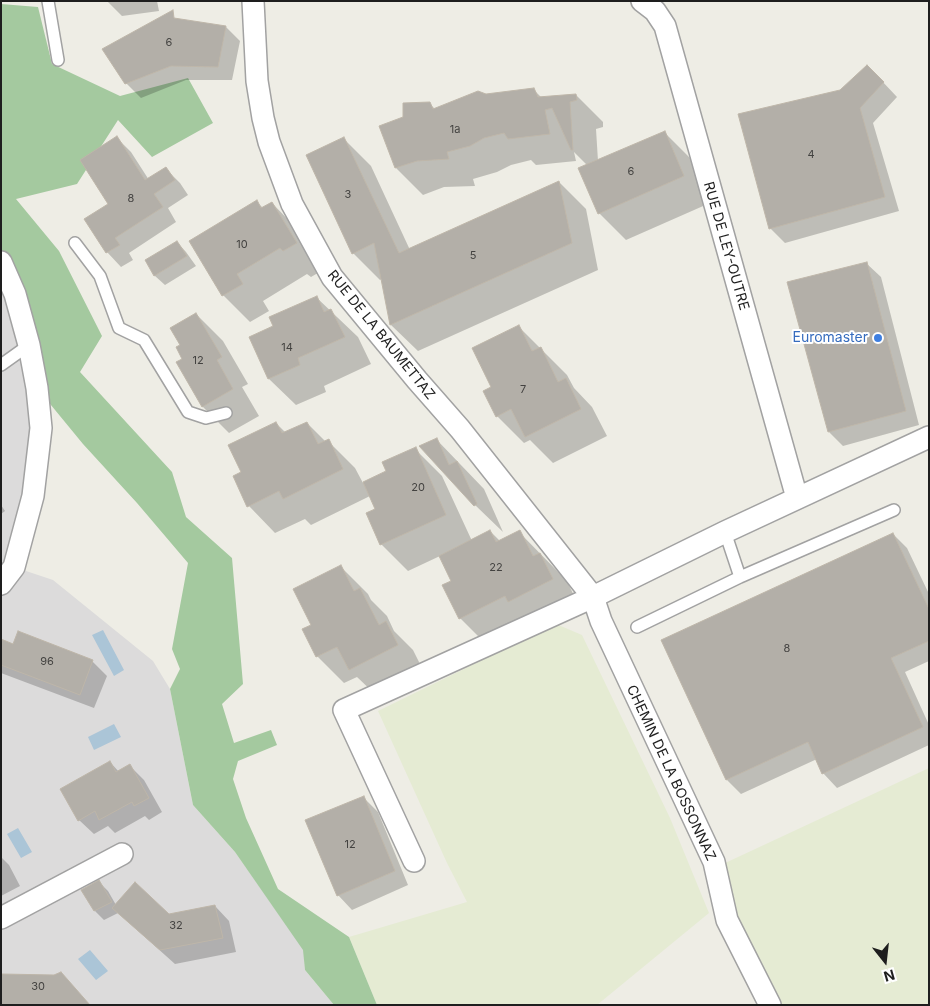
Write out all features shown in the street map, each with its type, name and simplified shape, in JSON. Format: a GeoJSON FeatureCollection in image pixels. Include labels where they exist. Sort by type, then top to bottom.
{"type":"FeatureCollection","features":[{"type":"Feature","properties":{"kind":"street","name":"RUE DE LA BAUMETTAZ"},"geometry":{"type":"LineString","coordinates":[[253,1],[257,81],[269,142],[292,204],[332,277],[460,429],[593,597]]}},
{"type":"Feature","properties":{"kind":"street","name":"RUE DE LEY-OUTRE"},"geometry":{"type":"LineString","coordinates":[[642,1],[655,11],[665,26],[797,498]]}},
{"type":"Feature","properties":{"kind":"street"},"geometry":{"type":"LineString","coordinates":[[1,262],[15,294],[29,345],[37,388],[41,428],[33,496],[14,567],[1,584]]}},
{"type":"Feature","properties":{"kind":"street"},"geometry":{"type":"LineString","coordinates":[[414,861],[344,710],[593,597],[725,532],[929,437]]}},
{"type":"Feature","properties":{"kind":"street","name":"CHEMIN DE LA BOSSONNAZ"},"geometry":{"type":"LineString","coordinates":[[593,597],[601,621],[714,862],[726,920],[770,1005]]}},
{"type":"Feature","properties":{"kind":"street"},"geometry":{"type":"LineString","coordinates":[[1,918],[122,854]]}},
{"type":"Feature","properties":{"kind":"lane"},"geometry":{"type":"LineString","coordinates":[[48,1],[58,60]]}},
{"type":"Feature","properties":{"kind":"lane"},"geometry":{"type":"LineString","coordinates":[[75,243],[100,276],[118,328],[144,340],[188,412],[206,418],[226,413]]}},
{"type":"Feature","properties":{"kind":"lane"},"geometry":{"type":"LineString","coordinates":[[1,365],[29,345]]}},
{"type":"Feature","properties":{"kind":"lane"},"geometry":{"type":"LineString","coordinates":[[637,627],[740,576],[894,510]]}},
{"type":"Feature","properties":{"kind":"lane"},"geometry":{"type":"LineString","coordinates":[[725,532],[740,576]]}},
{"type":"Feature","properties":{"kind":"shaded area"},"geometry":{"type":"Polygon","coordinates":[[[1,262],[37,388],[14,567],[53,580],[153,661],[170,689],[193,805],[235,852],[304,950],[305,970],[334,1005],[1,1005],[1,262]]]}},
{"type":"Feature","properties":{"kind":"green space"},"geometry":{"type":"Polygon","coordinates":[[[1,4],[38,7],[52,64],[120,96],[188,78],[213,123],[152,157],[118,120],[77,184],[16,199],[59,251],[102,336],[80,372],[172,472],[186,517],[232,558],[243,684],[222,704],[234,743],[271,730],[277,745],[238,761],[233,779],[246,818],[278,889],[349,937],[377,1005],[334,1005],[305,970],[303,950],[235,852],[193,805],[170,689],[180,669],[172,649],[188,563],[83,444],[37,388],[1,262],[1,4]]]}},
{"type":"Feature","properties":{"kind":"green space"},"geometry":{"type":"Polygon","coordinates":[[[556,624],[582,635],[670,818],[709,913],[597,1005],[377,1005],[349,937],[467,902],[447,863],[378,711],[556,624]]]}},
{"type":"Feature","properties":{"kind":"green space"},"geometry":{"type":"Polygon","coordinates":[[[929,768],[929,1005],[779,1005],[737,922],[723,864],[929,768]]]}},
{"type":"Feature","properties":{"kind":"water"},"geometry":{"type":"Polygon","coordinates":[[[103,630],[124,670],[114,676],[92,635],[103,630]]]}},
{"type":"Feature","properties":{"kind":"water"},"geometry":{"type":"Polygon","coordinates":[[[114,724],[121,737],[94,750],[88,737],[114,724]]]}},
{"type":"Feature","properties":{"kind":"water"},"geometry":{"type":"Polygon","coordinates":[[[18,828],[32,852],[21,858],[7,834],[18,828]]]}},
{"type":"Feature","properties":{"kind":"water"},"geometry":{"type":"Polygon","coordinates":[[[90,950],[108,971],[96,980],[78,959],[90,950]]]}},
{"type":"Feature","properties":{"kind":"building"},"geometry":{"type":"Polygon","coordinates":[[[173,10],[174,18],[226,26],[218,67],[171,66],[125,84],[102,49],[173,10]]]}},
{"type":"Feature","properties":{"kind":"building"},"geometry":{"type":"Polygon","coordinates":[[[867,65],[884,82],[860,108],[885,197],[769,229],[738,114],[840,90],[867,65]]]}},
{"type":"Feature","properties":{"kind":"building"},"geometry":{"type":"Polygon","coordinates":[[[534,88],[538,97],[576,94],[577,100],[570,102],[573,150],[571,150],[552,108],[545,110],[550,134],[508,139],[504,133],[484,138],[470,146],[447,152],[449,159],[417,161],[395,168],[379,126],[403,117],[403,103],[430,102],[433,109],[478,91],[486,94],[534,88]]]}},
{"type":"Feature","properties":{"kind":"building"},"geometry":{"type":"Polygon","coordinates":[[[665,131],[684,176],[598,214],[578,168],[665,131]]]}},
{"type":"Feature","properties":{"kind":"building"},"geometry":{"type":"Polygon","coordinates":[[[117,136],[145,180],[166,167],[175,180],[154,194],[163,207],[115,238],[120,245],[106,253],[84,219],[108,204],[80,160],[117,136]]]}},
{"type":"Feature","properties":{"kind":"building"},"geometry":{"type":"Polygon","coordinates":[[[344,137],[399,253],[559,181],[572,243],[390,325],[374,243],[352,254],[306,155],[344,137]]]}},
{"type":"Feature","properties":{"kind":"building"},"geometry":{"type":"Polygon","coordinates":[[[257,200],[261,208],[272,202],[297,243],[283,251],[280,248],[237,274],[243,284],[222,296],[189,241],[257,200]]]}},
{"type":"Feature","properties":{"kind":"building"},"geometry":{"type":"Polygon","coordinates":[[[177,241],[187,256],[154,276],[145,260],[177,241]]]}},
{"type":"Feature","properties":{"kind":"building"},"geometry":{"type":"Polygon","coordinates":[[[867,262],[906,411],[828,432],[787,282],[867,262]]]}},
{"type":"Feature","properties":{"kind":"building"},"geometry":{"type":"Polygon","coordinates":[[[317,296],[324,312],[331,309],[345,337],[298,358],[300,365],[268,379],[249,337],[273,326],[269,317],[317,296]]]}},
{"type":"Feature","properties":{"kind":"building"},"geometry":{"type":"Polygon","coordinates":[[[196,313],[222,357],[217,360],[233,389],[202,407],[176,362],[182,359],[176,347],[180,345],[170,328],[196,313]]]}},
{"type":"Feature","properties":{"kind":"building"},"geometry":{"type":"Polygon","coordinates":[[[519,325],[532,351],[541,347],[558,382],[566,378],[581,409],[525,437],[511,409],[496,417],[483,391],[491,387],[472,348],[519,325]]]}},
{"type":"Feature","properties":{"kind":"building"},"geometry":{"type":"Polygon","coordinates":[[[276,422],[282,433],[307,422],[318,444],[329,439],[343,469],[283,499],[279,491],[247,507],[233,476],[241,472],[228,445],[276,422]]]}},
{"type":"Feature","properties":{"kind":"building"},"geometry":{"type":"Polygon","coordinates":[[[437,438],[449,465],[457,461],[477,504],[474,506],[419,446],[437,438]]]}},
{"type":"Feature","properties":{"kind":"building"},"geometry":{"type":"Polygon","coordinates":[[[416,447],[446,515],[380,545],[366,513],[375,509],[363,482],[386,471],[382,462],[416,447]]]}},
{"type":"Feature","properties":{"kind":"building"},"geometry":{"type":"Polygon","coordinates":[[[490,530],[496,542],[520,530],[533,556],[540,553],[553,579],[508,602],[505,596],[459,619],[442,585],[451,581],[439,556],[490,530]]]}},
{"type":"Feature","properties":{"kind":"building"},"geometry":{"type":"Polygon","coordinates":[[[893,533],[929,609],[929,641],[891,658],[923,727],[822,774],[808,742],[726,780],[661,640],[893,533]]]}},
{"type":"Feature","properties":{"kind":"building"},"geometry":{"type":"Polygon","coordinates":[[[341,565],[354,591],[360,588],[379,625],[386,621],[398,645],[349,670],[337,647],[316,657],[302,629],[311,625],[293,589],[341,565]]]}},
{"type":"Feature","properties":{"kind":"building"},"geometry":{"type":"Polygon","coordinates":[[[18,631],[93,660],[80,695],[1,665],[1,639],[13,644],[18,631]]]}},
{"type":"Feature","properties":{"kind":"building"},"geometry":{"type":"Polygon","coordinates":[[[110,761],[116,772],[130,764],[149,798],[134,806],[132,802],[99,820],[95,811],[78,821],[60,789],[110,761]]]}},
{"type":"Feature","properties":{"kind":"building"},"geometry":{"type":"Polygon","coordinates":[[[364,796],[395,871],[337,896],[305,820],[364,796]]]}},
{"type":"Feature","properties":{"kind":"building"},"geometry":{"type":"Polygon","coordinates":[[[99,880],[112,902],[94,911],[81,890],[99,880]]]}},
{"type":"Feature","properties":{"kind":"building"},"geometry":{"type":"Polygon","coordinates":[[[135,882],[169,914],[215,905],[223,938],[160,950],[112,908],[135,882]]]}},
{"type":"Feature","properties":{"kind":"building"},"geometry":{"type":"Polygon","coordinates":[[[61,972],[90,1005],[1,1005],[1,974],[54,975],[61,972]]]}},
{"type":"Feature","properties":{"kind":"place","name":"Euromaster"},"geometry":{"type":"Point","coordinates":[878,338]}}]}
